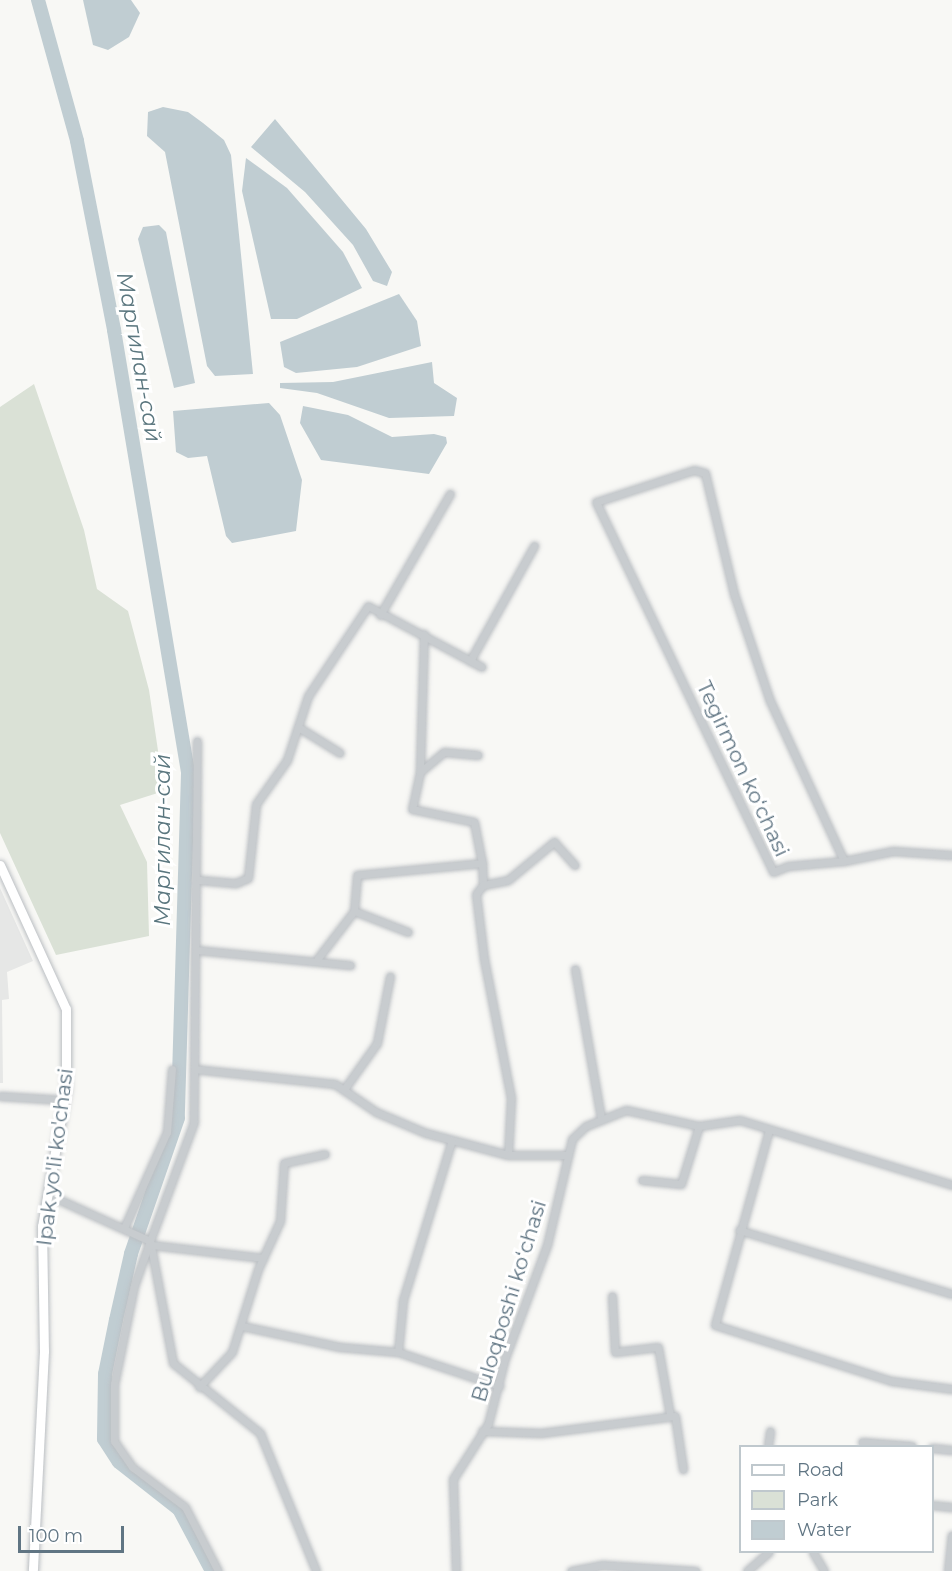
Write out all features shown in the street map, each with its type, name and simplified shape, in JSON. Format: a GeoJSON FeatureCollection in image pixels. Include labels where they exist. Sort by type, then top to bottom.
{"type":"FeatureCollection","features":[{"type":"Feature","properties":{"kind":"main road","name":"Ipak yo'li ko'chasi"},"geometry":{"type":"LineString","coordinates":[[0,865],[66,1009],[64,1100],[42,1226],[44,1351],[33,1571]]}},
{"type":"Feature","properties":{"kind":"street","name":"Tegirmon koʻchasi"},"geometry":{"type":"LineString","coordinates":[[694,470],[705,473],[734,594],[770,701],[844,861],[773,872],[596,502],[694,470]]}},
{"type":"Feature","properties":{"kind":"street"},"geometry":{"type":"LineString","coordinates":[[380,615],[450,494]]}},
{"type":"Feature","properties":{"kind":"street"},"geometry":{"type":"LineString","coordinates":[[470,661],[534,546]]}},
{"type":"Feature","properties":{"kind":"street"},"geometry":{"type":"LineString","coordinates":[[199,880],[236,883],[248,878],[256,804],[287,760],[308,696],[368,606],[380,615],[424,634],[482,667]]}},
{"type":"Feature","properties":{"kind":"street"},"geometry":{"type":"LineString","coordinates":[[424,634],[420,772],[412,809],[474,822],[482,862],[483,885],[476,894],[495,1039],[511,1098],[508,1155]]}},
{"type":"Feature","properties":{"kind":"street"},"geometry":{"type":"LineString","coordinates":[[298,727],[340,753]]}},
{"type":"Feature","properties":{"kind":"street"},"geometry":{"type":"LineString","coordinates":[[197,741],[199,880],[194,1122],[134,1286],[114,1384],[114,1441],[132,1467],[185,1507],[218,1571]]}},
{"type":"Feature","properties":{"kind":"street"},"geometry":{"type":"LineString","coordinates":[[420,772],[444,752],[478,755]]}},
{"type":"Feature","properties":{"kind":"street"},"geometry":{"type":"LineString","coordinates":[[483,885],[508,880],[554,842],[575,865]]}},
{"type":"Feature","properties":{"kind":"street"},"geometry":{"type":"LineString","coordinates":[[844,861],[893,851],[952,855]]}},
{"type":"Feature","properties":{"kind":"street"},"geometry":{"type":"LineString","coordinates":[[318,958],[354,911],[361,873],[482,862]]}},
{"type":"Feature","properties":{"kind":"street"},"geometry":{"type":"LineString","coordinates":[[354,911],[408,933]]}},
{"type":"Feature","properties":{"kind":"street"},"geometry":{"type":"LineString","coordinates":[[196,950],[318,958],[350,965]]}},
{"type":"Feature","properties":{"kind":"street"},"geometry":{"type":"LineString","coordinates":[[575,969],[601,1118]]}},
{"type":"Feature","properties":{"kind":"street"},"geometry":{"type":"LineString","coordinates":[[345,1088],[377,1043],[390,976]]}},
{"type":"Feature","properties":{"kind":"street"},"geometry":{"type":"LineString","coordinates":[[124,1228],[167,1132],[172,1069]]}},
{"type":"Feature","properties":{"kind":"street"},"geometry":{"type":"LineString","coordinates":[[194,1069],[345,1088],[398,1123],[452,1140],[508,1155],[567,1155]]}},
{"type":"Feature","properties":{"kind":"street"},"geometry":{"type":"LineString","coordinates":[[0,1096],[64,1100]]}},
{"type":"Feature","properties":{"kind":"street","name":"Buloqboshi koʻchasi"},"geometry":{"type":"LineString","coordinates":[[456,1571],[453,1479],[482,1431],[499,1386],[547,1245],[572,1139],[601,1118],[644,1111],[699,1126],[740,1120],[769,1130]]}},
{"type":"Feature","properties":{"kind":"street"},"geometry":{"type":"LineString","coordinates":[[642,1180],[681,1184],[699,1126]]}},
{"type":"Feature","properties":{"kind":"street"},"geometry":{"type":"LineString","coordinates":[[952,1185],[769,1130],[715,1321],[718,1328],[892,1381],[952,1389]]}},
{"type":"Feature","properties":{"kind":"street"},"geometry":{"type":"LineString","coordinates":[[398,1352],[403,1300],[452,1140]]}},
{"type":"Feature","properties":{"kind":"street"},"geometry":{"type":"LineString","coordinates":[[199,1387],[232,1352],[242,1326],[263,1258],[280,1221],[284,1163],[288,1158],[326,1154]]}},
{"type":"Feature","properties":{"kind":"street"},"geometry":{"type":"LineString","coordinates":[[49,1195],[150,1242],[263,1258]]}},
{"type":"Feature","properties":{"kind":"street"},"geometry":{"type":"LineString","coordinates":[[739,1230],[952,1294]]}},
{"type":"Feature","properties":{"kind":"street"},"geometry":{"type":"LineString","coordinates":[[150,1242],[173,1363],[199,1387],[252,1425],[266,1443],[316,1571]]}},
{"type":"Feature","properties":{"kind":"street"},"geometry":{"type":"LineString","coordinates":[[612,1296],[615,1352],[658,1347],[670,1416]]}},
{"type":"Feature","properties":{"kind":"street"},"geometry":{"type":"LineString","coordinates":[[242,1326],[340,1347],[398,1352],[499,1386]]}},
{"type":"Feature","properties":{"kind":"street"},"geometry":{"type":"LineString","coordinates":[[482,1431],[541,1433],[670,1416],[678,1419],[683,1469]]}},
{"type":"Feature","properties":{"kind":"street"},"geometry":{"type":"LineString","coordinates":[[768,1445],[770,1431]]}},
{"type":"Feature","properties":{"kind":"street"},"geometry":{"type":"LineString","coordinates":[[862,1442],[900,1445]]}},
{"type":"Feature","properties":{"kind":"street"},"geometry":{"type":"LineString","coordinates":[[934,1449],[952,1450]]}},
{"type":"Feature","properties":{"kind":"street"},"geometry":{"type":"LineString","coordinates":[[934,1504],[952,1507]]}},
{"type":"Feature","properties":{"kind":"street"},"geometry":{"type":"LineString","coordinates":[[948,1571],[952,1535]]}},
{"type":"Feature","properties":{"kind":"street"},"geometry":{"type":"LineString","coordinates":[[747,1571],[767,1553]]}},
{"type":"Feature","properties":{"kind":"street"},"geometry":{"type":"LineString","coordinates":[[814,1553],[824,1571]]}},
{"type":"Feature","properties":{"kind":"street"},"geometry":{"type":"LineString","coordinates":[[571,1571],[603,1564],[640,1569],[696,1571]]}},
{"type":"Feature","properties":{"kind":"shaded area"},"geometry":{"type":"Polygon","coordinates":[[[0,888],[33,961],[7,972],[9,999],[2,1000],[3,1083],[0,1083],[0,888]]]}},
{"type":"Feature","properties":{"kind":"green space"},"geometry":{"type":"Polygon","coordinates":[[[34,384],[84,530],[97,589],[128,611],[149,690],[164,791],[120,805],[147,862],[149,936],[56,955],[0,833],[0,407],[34,384]]]}},
{"type":"Feature","properties":{"kind":"water"},"geometry":{"type":"Polygon","coordinates":[[[83,0],[131,0],[140,13],[129,37],[108,50],[93,45],[83,0]]]}},
{"type":"Feature","properties":{"kind":"water"},"geometry":{"type":"Polygon","coordinates":[[[163,107],[188,112],[224,140],[231,155],[253,374],[215,376],[207,366],[165,152],[147,136],[148,112],[163,107]]]}},
{"type":"Feature","properties":{"kind":"water"},"geometry":{"type":"Polygon","coordinates":[[[275,119],[366,229],[392,272],[387,286],[373,281],[353,245],[305,192],[251,147],[275,119]]]}},
{"type":"Feature","properties":{"kind":"water"},"geometry":{"type":"Polygon","coordinates":[[[246,158],[287,188],[343,252],[362,288],[297,319],[271,319],[242,191],[246,158]]]}},
{"type":"Feature","properties":{"kind":"water"},"geometry":{"type":"Polygon","coordinates":[[[159,225],[166,232],[195,383],[174,388],[138,239],[143,227],[159,225]]]}},
{"type":"Feature","properties":{"kind":"water"},"geometry":{"type":"Polygon","coordinates":[[[399,294],[417,321],[421,346],[357,367],[296,373],[284,367],[280,342],[399,294]]]}},
{"type":"Feature","properties":{"kind":"water"},"geometry":{"type":"Polygon","coordinates":[[[432,362],[434,383],[457,398],[454,416],[389,418],[317,393],[280,388],[280,383],[333,382],[432,362]]]}},
{"type":"Feature","properties":{"kind":"water"},"geometry":{"type":"Polygon","coordinates":[[[269,403],[280,415],[302,480],[296,531],[232,543],[226,536],[207,456],[188,458],[176,452],[173,411],[269,403]]]}},
{"type":"Feature","properties":{"kind":"water"},"geometry":{"type":"Polygon","coordinates":[[[303,406],[348,415],[392,437],[434,434],[446,437],[447,443],[429,474],[321,460],[300,423],[303,406]]]}},
{"type":"Feature","properties":{"kind":"waterway","name":"Маргилан-сай"},"geometry":{"type":"LineString","coordinates":[[38,0],[77,141],[114,330],[188,773],[178,1118],[131,1254],[105,1374],[104,1439],[119,1462],[179,1509],[212,1571]]}}]}
